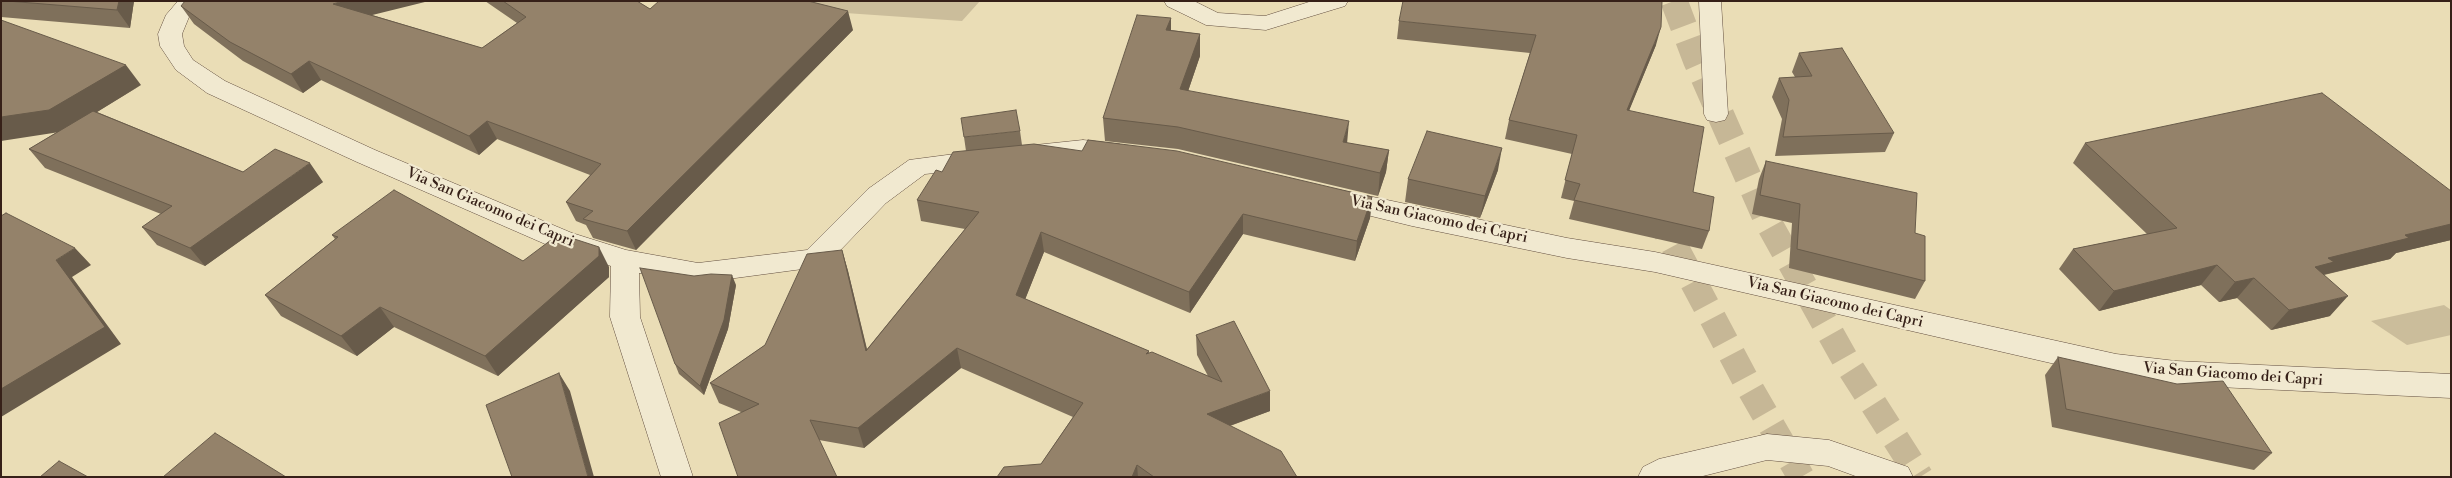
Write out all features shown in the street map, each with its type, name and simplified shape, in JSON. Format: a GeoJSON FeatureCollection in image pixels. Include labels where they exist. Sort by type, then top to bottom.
{"type":"FeatureCollection","features":[{"type":"Feature","properties":{"kind":"street","name":"Via San Giacomo dei Capri"},"geometry":{"type":"LineString","coordinates":[[191,1],[178,15],[170,34],[172,46],[184,65],[216,87],[366,156],[553,236],[625,260],[698,272],[815,258],[877,196],[918,166],[1083,148],[1140,155]]}},
{"type":"Feature","properties":{"kind":"street"},"geometry":{"type":"LineString","coordinates":[[1175,1],[1214,20],[1266,23],[1338,1]]}},
{"type":"Feature","properties":{"kind":"street"},"geometry":{"type":"LineString","coordinates":[[1710,1],[1716,114]]}},
{"type":"Feature","properties":{"kind":"street","name":"Via San Giacomo dei Capri"},"geometry":{"type":"LineString","coordinates":[[1312,192],[1412,216],[1567,248],[1655,262],[2002,342],[2116,366],[2176,373],[2451,386]]}},
{"type":"Feature","properties":{"kind":"street"},"geometry":{"type":"LineString","coordinates":[[625,260],[625,317],[677,477]]}},
{"type":"Feature","properties":{"kind":"street"},"geometry":{"type":"LineString","coordinates":[[1654,477],[1668,471],[1767,447],[1829,453],[1898,477]]}},
{"type":"Feature","properties":{"kind":"shaded area"},"geometry":{"type":"Polygon","coordinates":[[[758,1],[980,1],[962,21],[787,9],[758,1]]]}},
{"type":"Feature","properties":{"kind":"shaded area"},"geometry":{"type":"Polygon","coordinates":[[[2444,305],[2451,310],[2451,335],[2407,345],[2371,321],[2444,305]]]}},
{"type":"Feature","properties":{"kind":"building"},"geometry":{"type":"Polygon","coordinates":[[[7,1],[119,1],[117,10],[7,1]]]}},
{"type":"Feature","properties":{"kind":"building"},"geometry":{"type":"Polygon","coordinates":[[[185,1],[343,1],[333,4],[482,48],[526,17],[503,1],[637,1],[650,9],[659,1],[808,1],[848,11],[627,231],[583,219],[593,211],[566,202],[601,164],[487,121],[469,136],[309,61],[291,74],[230,42],[181,6],[185,1]]]}},
{"type":"Feature","properties":{"kind":"building"},"geometry":{"type":"Polygon","coordinates":[[[1403,1],[1662,1],[1661,27],[1627,110],[1704,127],[1693,192],[1714,197],[1709,231],[1574,200],[1580,184],[1565,180],[1577,135],[1509,120],[1536,35],[1399,21],[1403,1]]]}},
{"type":"Feature","properties":{"kind":"building"},"geometry":{"type":"Polygon","coordinates":[[[1137,15],[1171,18],[1166,30],[1200,34],[1180,89],[1349,121],[1343,142],[1389,150],[1380,173],[1178,127],[1103,118],[1137,15]]]}},
{"type":"Feature","properties":{"kind":"building"},"geometry":{"type":"Polygon","coordinates":[[[1,20],[126,65],[49,110],[1,117],[1,20]]]}},
{"type":"Feature","properties":{"kind":"building"},"geometry":{"type":"Polygon","coordinates":[[[1842,48],[1894,133],[1783,137],[1789,100],[1779,78],[1812,76],[1799,53],[1842,48]]]}},
{"type":"Feature","properties":{"kind":"building"},"geometry":{"type":"Polygon","coordinates":[[[2322,93],[2451,191],[2451,224],[2405,235],[2409,238],[2328,258],[2334,262],[2315,267],[2348,296],[2289,310],[2254,278],[2235,282],[2217,265],[2114,291],[2073,249],[2177,228],[2085,143],[2322,93]]]}},
{"type":"Feature","properties":{"kind":"building"},"geometry":{"type":"Polygon","coordinates":[[[1016,110],[1020,131],[964,137],[961,118],[1016,110]]]}},
{"type":"Feature","properties":{"kind":"building"},"geometry":{"type":"Polygon","coordinates":[[[93,111],[243,172],[275,149],[310,163],[190,248],[142,227],[172,206],[29,149],[93,111]]]}},
{"type":"Feature","properties":{"kind":"building"},"geometry":{"type":"Polygon","coordinates":[[[1427,131],[1502,148],[1485,196],[1408,179],[1427,131]]]}},
{"type":"Feature","properties":{"kind":"building"},"geometry":{"type":"Polygon","coordinates":[[[1088,140],[1177,151],[1372,197],[1357,241],[1243,214],[1189,292],[1041,232],[1016,295],[1149,351],[1146,354],[1152,352],[1222,382],[1196,335],[1234,321],[1270,391],[1207,414],[1281,451],[1297,477],[1154,477],[1137,465],[1132,477],[997,477],[1004,467],[1041,464],[1083,403],[957,348],[858,428],[810,420],[837,477],[738,477],[719,423],[759,404],[710,383],[765,345],[807,254],[842,250],[866,351],[979,212],[917,200],[936,170],[942,172],[953,152],[1034,144],[1082,151],[1088,140]]]}},
{"type":"Feature","properties":{"kind":"building"},"geometry":{"type":"Polygon","coordinates":[[[1766,161],[1917,193],[1915,233],[1925,236],[1925,281],[1797,249],[1800,204],[1760,195],[1766,161]]]}},
{"type":"Feature","properties":{"kind":"building"},"geometry":{"type":"Polygon","coordinates":[[[394,190],[523,261],[559,234],[599,247],[599,256],[485,356],[380,307],[341,336],[265,295],[338,237],[332,235],[394,190]]]}},
{"type":"Feature","properties":{"kind":"building"},"geometry":{"type":"Polygon","coordinates":[[[6,213],[75,248],[56,260],[105,327],[1,389],[1,216],[6,213]]]}},
{"type":"Feature","properties":{"kind":"building"},"geometry":{"type":"Polygon","coordinates":[[[640,268],[694,276],[711,274],[732,275],[724,320],[700,386],[675,364],[640,268]]]}},
{"type":"Feature","properties":{"kind":"building"},"geometry":{"type":"Polygon","coordinates":[[[2058,357],[2177,384],[2223,381],[2272,453],[2066,409],[2058,357]]]}},
{"type":"Feature","properties":{"kind":"building"},"geometry":{"type":"Polygon","coordinates":[[[559,373],[588,477],[512,477],[486,405],[559,373]]]}},
{"type":"Feature","properties":{"kind":"building"},"geometry":{"type":"Polygon","coordinates":[[[215,433],[286,477],[163,477],[215,433]]]}},
{"type":"Feature","properties":{"kind":"building"},"geometry":{"type":"Polygon","coordinates":[[[59,461],[88,477],[40,477],[59,461]]]}},
{"type":"Feature","properties":{"kind":"tunnel"},"geometry":{"type":"LineString","coordinates":[[1674,1],[1696,59],[1767,220],[1846,361],[1920,477]]}},
{"type":"Feature","properties":{"kind":"tunnel"},"geometry":{"type":"LineString","coordinates":[[1658,208],[1667,232],[1747,383],[1801,477]]}}]}
